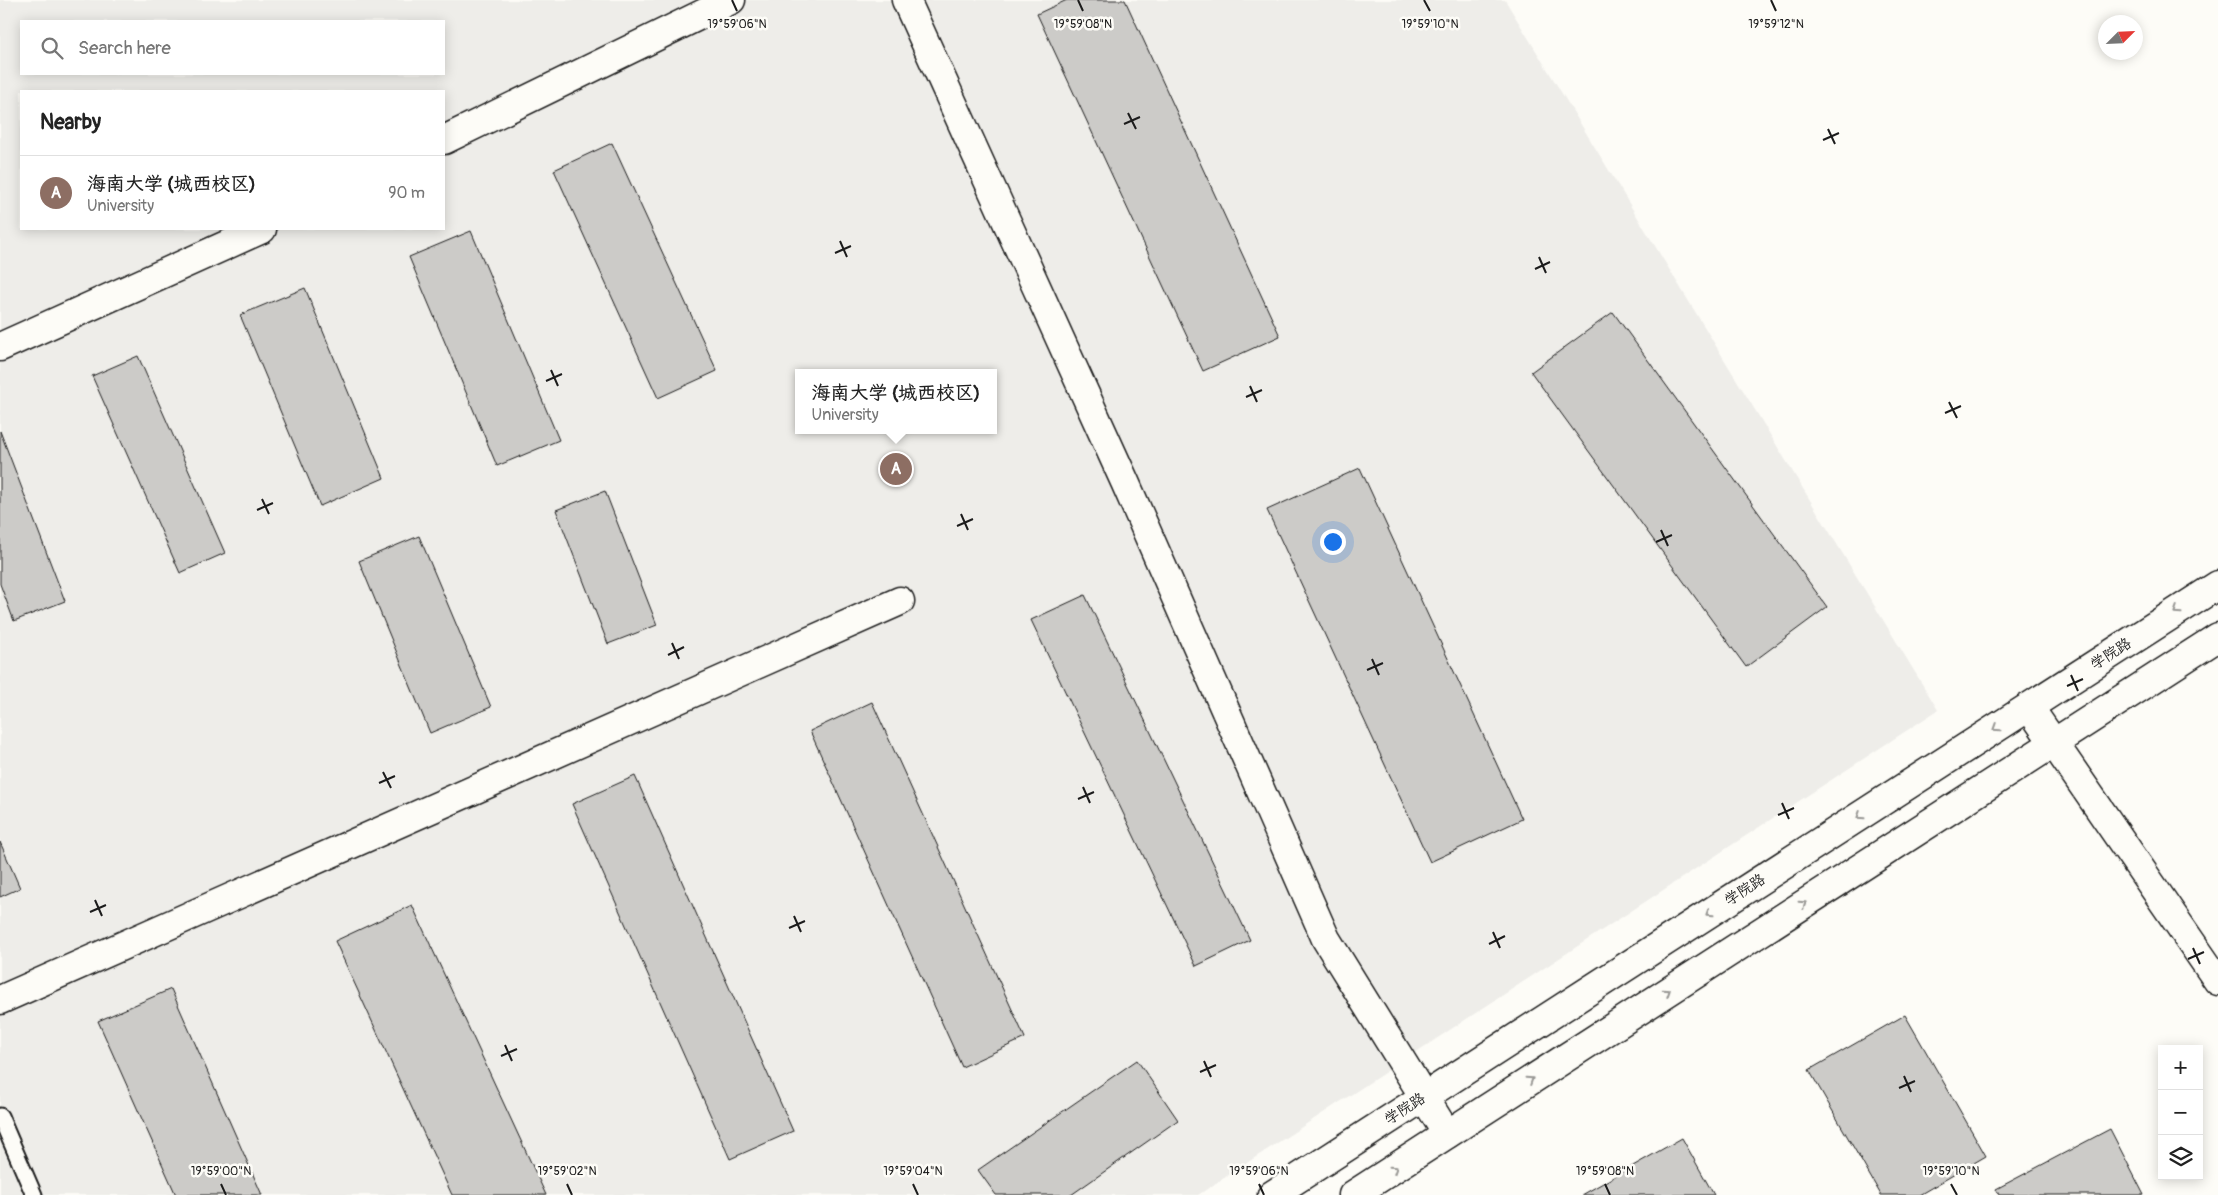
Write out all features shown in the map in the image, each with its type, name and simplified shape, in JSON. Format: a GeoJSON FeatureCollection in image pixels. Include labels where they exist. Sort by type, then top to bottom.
{"type":"FeatureCollection","features":[{"type":"Feature","properties":{"kind":"street"},"geometry":{"type":"LineString","coordinates":[[445,140],[731,0]]}},
{"type":"Feature","properties":{"kind":"street"},"geometry":{"type":"LineString","coordinates":[[906,0],[1126,482],[1326,939],[1447,1134]]}},
{"type":"Feature","properties":{"kind":"street"},"geometry":{"type":"LineString","coordinates":[[0,347],[260,230]]}},
{"type":"Feature","properties":{"kind":"street","name":"学院路"},"geometry":{"type":"LineString","coordinates":[[1272,1195],[2218,585]]}},
{"type":"Feature","properties":{"kind":"street"},"geometry":{"type":"LineString","coordinates":[[0,1000],[900,601]]}},
{"type":"Feature","properties":{"kind":"street"},"geometry":{"type":"LineString","coordinates":[[1353,1195],[2218,637]]}},
{"type":"Feature","properties":{"kind":"street"},"geometry":{"type":"LineString","coordinates":[[2029,707],[2218,980]]}},
{"type":"Feature","properties":{"kind":"lane"},"geometry":{"type":"LineString","coordinates":[[0,1116],[34,1195]]}},
{"type":"Feature","properties":{"kind":"shaded area"},"geometry":{"type":"Polygon","coordinates":[[[0,0],[1505,0],[1938,710],[1198,1195],[0,1195],[0,0]]]}},
{"type":"Feature","properties":{"kind":"building"},"geometry":{"type":"Polygon","coordinates":[[[1067,0],[1125,0],[1280,336],[1203,371],[1037,14],[1067,0]]]}},
{"type":"Feature","properties":{"kind":"building"},"geometry":{"type":"Polygon","coordinates":[[[612,143],[717,371],[658,398],[554,170],[612,143]]]}},
{"type":"Feature","properties":{"kind":"building"},"geometry":{"type":"Polygon","coordinates":[[[471,231],[559,440],[497,466],[409,257],[471,231]]]}},
{"type":"Feature","properties":{"kind":"building"},"geometry":{"type":"Polygon","coordinates":[[[305,288],[384,478],[320,506],[240,315],[305,288]]]}},
{"type":"Feature","properties":{"kind":"building"},"geometry":{"type":"Polygon","coordinates":[[[1613,312],[1827,607],[1746,667],[1531,372],[1613,312]]]}},
{"type":"Feature","properties":{"kind":"building"},"geometry":{"type":"Polygon","coordinates":[[[138,356],[225,553],[180,573],[92,376],[138,356]]]}},
{"type":"Feature","properties":{"kind":"building"},"geometry":{"type":"Polygon","coordinates":[[[0,431],[65,601],[14,621],[0,584],[0,431]]]}},
{"type":"Feature","properties":{"kind":"building"},"geometry":{"type":"Polygon","coordinates":[[[1360,468],[1522,819],[1430,862],[1267,510],[1360,468]]]}},
{"type":"Feature","properties":{"kind":"building"},"geometry":{"type":"Polygon","coordinates":[[[605,491],[657,625],[608,644],[556,510],[605,491]]]}},
{"type":"Feature","properties":{"kind":"building"},"geometry":{"type":"Polygon","coordinates":[[[419,536],[491,707],[430,733],[359,561],[419,536]]]}},
{"type":"Feature","properties":{"kind":"building"},"geometry":{"type":"Polygon","coordinates":[[[1085,595],[1250,940],[1196,966],[1031,620],[1085,595]]]}},
{"type":"Feature","properties":{"kind":"building"},"geometry":{"type":"Polygon","coordinates":[[[872,702],[1025,1038],[962,1067],[810,731],[872,702]]]}},
{"type":"Feature","properties":{"kind":"building"},"geometry":{"type":"Polygon","coordinates":[[[635,776],[793,1131],[730,1159],[572,804],[635,776]]]}},
{"type":"Feature","properties":{"kind":"building"},"geometry":{"type":"Polygon","coordinates":[[[0,842],[20,888],[0,897],[0,842]]]}},
{"type":"Feature","properties":{"kind":"building"},"geometry":{"type":"Polygon","coordinates":[[[412,905],[546,1195],[452,1195],[335,941],[412,905]]]}},
{"type":"Feature","properties":{"kind":"building"},"geometry":{"type":"Polygon","coordinates":[[[171,989],[262,1195],[176,1195],[98,1021],[171,989]]]}},
{"type":"Feature","properties":{"kind":"building"},"geometry":{"type":"Polygon","coordinates":[[[1905,1015],[1986,1156],[1919,1195],[1881,1195],[1809,1070],[1905,1015]]]}},
{"type":"Feature","properties":{"kind":"building"},"geometry":{"type":"Polygon","coordinates":[[[1137,1060],[1178,1120],[1071,1195],[996,1195],[978,1170],[1137,1060]]]}},
{"type":"Feature","properties":{"kind":"building"},"geometry":{"type":"Polygon","coordinates":[[[2110,1129],[2144,1195],[1999,1195],[1996,1189],[2110,1129]]]}},
{"type":"Feature","properties":{"kind":"building"},"geometry":{"type":"Polygon","coordinates":[[[1682,1138],[1714,1195],[1582,1195],[1682,1138]]]}},
{"type":"Feature","properties":{"kind":"place","name":"海南大学 (城西校区)"},"geometry":{"type":"Point","coordinates":[896,469]}}]}
